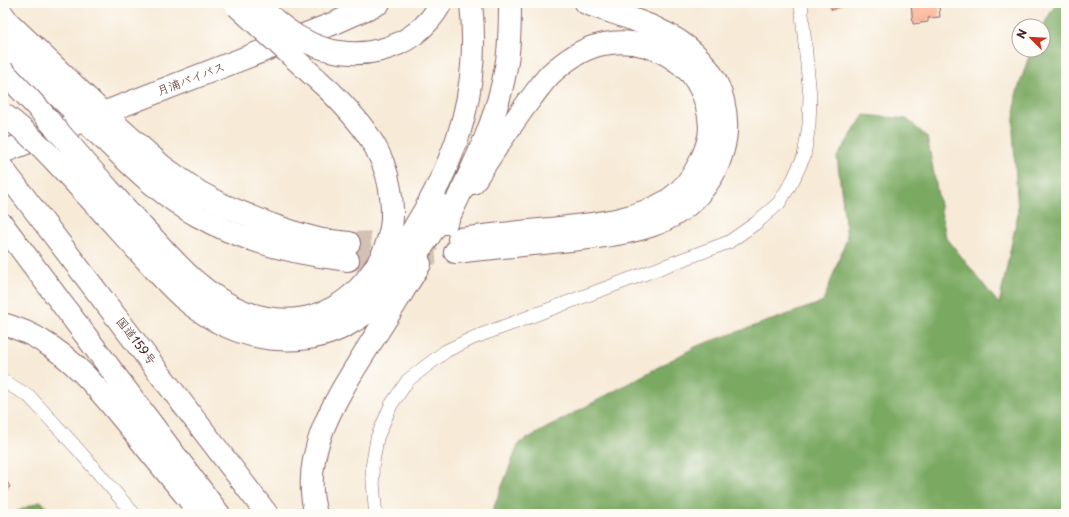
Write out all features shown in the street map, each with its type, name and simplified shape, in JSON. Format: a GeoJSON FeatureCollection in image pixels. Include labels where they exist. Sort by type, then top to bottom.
{"type":"FeatureCollection","features":[{"type":"Feature","properties":{"kind":"highway","name":"月浦バイパス"},"geometry":{"type":"LineString","coordinates":[[3,152],[337,22],[379,3]]}},
{"type":"Feature","properties":{"kind":"highway"},"geometry":{"type":"LineString","coordinates":[[243,4],[275,20],[302,40],[334,51],[350,54],[385,50],[400,43],[428,22],[441,3]]}},
{"type":"Feature","properties":{"kind":"highway"},"geometry":{"type":"LineString","coordinates":[[3,114],[104,199],[189,276],[225,303],[245,312],[266,318],[288,320],[308,318],[328,311],[348,301],[366,289],[381,274],[409,237],[442,179],[460,134],[470,87],[474,38],[471,3]]}},
{"type":"Feature","properties":{"kind":"highway"},"geometry":{"type":"LineString","coordinates":[[454,238],[478,154],[495,111],[507,66],[510,3]]}},
{"type":"Feature","properties":{"kind":"highway"},"geometry":{"type":"LineString","coordinates":[[243,4],[347,108],[364,128],[376,147],[385,168],[390,189],[392,209],[391,228],[386,247],[377,265],[364,283],[347,299],[328,311]]}},
{"type":"Feature","properties":{"kind":"highway"},"geometry":{"type":"LineString","coordinates":[[454,238],[583,239],[636,230],[671,217],[687,206],[700,194],[710,180],[725,146],[727,128],[726,111],[722,95],[706,66],[682,43],[669,35],[588,4]]}},
{"type":"Feature","properties":{"kind":"highway"},"geometry":{"type":"LineString","coordinates":[[3,15],[142,175],[177,203],[197,216],[231,232],[267,245],[301,253],[348,252]]}},
{"type":"Feature","properties":{"kind":"highway"},"geometry":{"type":"LineString","coordinates":[[3,42],[93,117]]}},
{"type":"Feature","properties":{"kind":"highway"},"geometry":{"type":"LineString","coordinates":[[3,71],[38,108],[104,199],[168,283],[185,299],[217,322],[235,330],[252,336],[293,340],[314,337],[334,331],[353,322],[370,310],[401,279],[454,238],[609,222],[640,214],[668,200],[683,188],[696,171],[705,151],[710,129],[706,102],[692,75],[677,61],[659,50],[640,44],[604,44],[587,49],[570,59],[554,70],[541,85],[498,144],[454,238],[354,370],[330,411],[315,453],[312,472],[312,490],[316,514]]}},
{"type":"Feature","properties":{"kind":"highway"},"geometry":{"type":"LineString","coordinates":[[3,94],[33,116],[104,199]]}},
{"type":"Feature","properties":{"kind":"highway"},"geometry":{"type":"LineString","coordinates":[[401,279],[456,195],[478,154]]}},
{"type":"Feature","properties":{"kind":"highway","name":"国道159号"},"geometry":{"type":"LineString","coordinates":[[3,169],[267,514]]}},
{"type":"Feature","properties":{"kind":"highway"},"geometry":{"type":"LineString","coordinates":[[6,228],[219,514]]}},
{"type":"Feature","properties":{"kind":"highway"},"geometry":{"type":"LineString","coordinates":[[3,324],[20,329],[43,341],[79,369],[100,392],[201,514]]}},
{"type":"Feature","properties":{"kind":"street"},"geometry":{"type":"LineString","coordinates":[[377,514],[375,507],[372,468],[377,438],[391,405],[408,380],[446,352],[473,338],[729,242],[756,223],[779,203],[804,156],[810,125],[810,96],[801,3]]}},
{"type":"Feature","properties":{"kind":"street"},"geometry":{"type":"LineString","coordinates":[[3,381],[29,396],[134,514]]}},
{"type":"Feature","properties":{"kind":"green space"},"geometry":{"type":"Polygon","coordinates":[[[1056,3],[1066,3],[1066,514],[491,514],[519,443],[697,346],[823,302],[847,238],[837,157],[864,115],[907,119],[927,137],[946,237],[999,304],[1018,213],[1013,130],[1016,95],[1028,58],[1051,58],[1051,18],[1048,18],[1056,3]]]}},
{"type":"Feature","properties":{"kind":"green space"},"geometry":{"type":"Polygon","coordinates":[[[41,501],[52,514],[11,514],[41,501]]]}},
{"type":"Feature","properties":{"kind":"building"},"geometry":{"type":"Polygon","coordinates":[[[829,3],[846,3],[832,10],[829,3]]]}},
{"type":"Feature","properties":{"kind":"building"},"geometry":{"type":"Polygon","coordinates":[[[911,3],[957,4],[939,7],[940,17],[928,18],[928,22],[913,24],[911,3]]]}},
{"type":"Feature","properties":{"kind":"building"},"geometry":{"type":"Polygon","coordinates":[[[3,475],[10,487],[3,491],[3,475]]]}},
{"type":"Feature","properties":{"kind":"tunnel"},"geometry":{"type":"LineString","coordinates":[[349,243],[459,239]]}},
{"type":"Feature","properties":{"kind":"tunnel"},"geometry":{"type":"LineString","coordinates":[[348,260],[455,252]]}}]}
